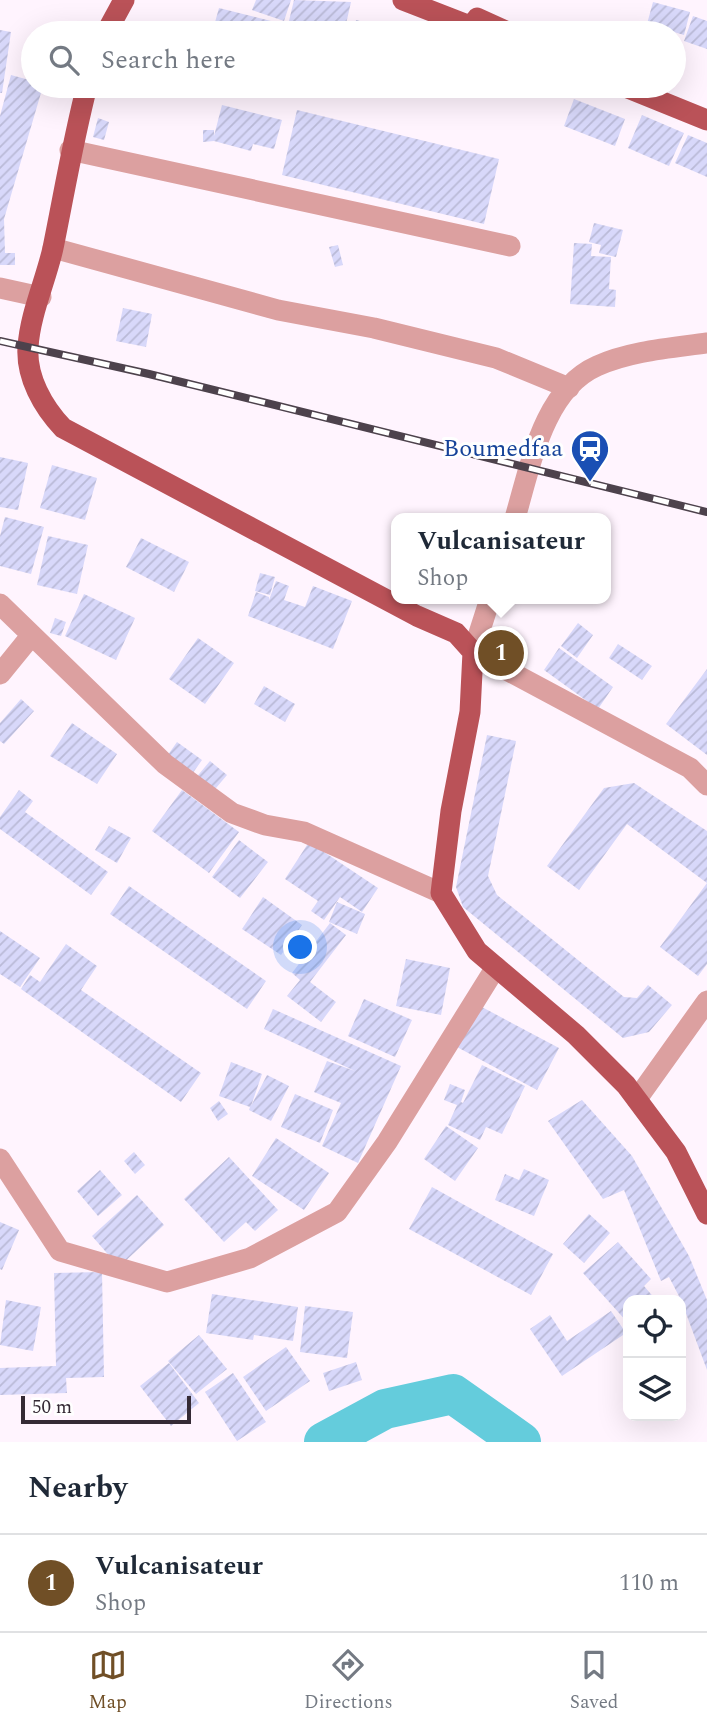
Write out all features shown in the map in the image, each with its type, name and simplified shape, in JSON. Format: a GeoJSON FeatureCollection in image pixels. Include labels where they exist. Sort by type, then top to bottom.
{"type":"FeatureCollection","features":[{"type":"Feature","properties":{"kind":"main road"},"geometry":{"type":"LineString","coordinates":[[103,21],[108,0]]}},
{"type":"Feature","properties":{"kind":"main road"},"geometry":{"type":"LineString","coordinates":[[113,21],[124,0]]}},
{"type":"Feature","properties":{"kind":"main road"},"geometry":{"type":"LineString","coordinates":[[402,0],[457,21]]}},
{"type":"Feature","properties":{"kind":"main road"},"geometry":{"type":"LineString","coordinates":[[440,0],[485,21]]}},
{"type":"Feature","properties":{"kind":"main road"},"geometry":{"type":"LineString","coordinates":[[84,98],[70,150],[53,248],[28,348],[31,369],[45,410],[63,428],[391,602]]}},
{"type":"Feature","properties":{"kind":"main road"},"geometry":{"type":"LineString","coordinates":[[653,98],[707,120]]}},
{"type":"Feature","properties":{"kind":"main road"},"geometry":{"type":"LineString","coordinates":[[394,604],[456,633],[473,652],[470,712],[451,811],[441,893],[477,951],[576,1035],[637,1099],[676,1152],[707,1214]]}},
{"type":"Feature","properties":{"kind":"street"},"geometry":{"type":"LineString","coordinates":[[70,150],[510,246]]}},
{"type":"Feature","properties":{"kind":"street"},"geometry":{"type":"LineString","coordinates":[[53,248],[278,310],[374,328],[496,358],[569,388]]}},
{"type":"Feature","properties":{"kind":"street"},"geometry":{"type":"LineString","coordinates":[[0,288],[41,297]]}},
{"type":"Feature","properties":{"kind":"street"},"geometry":{"type":"LineString","coordinates":[[517,513],[549,416],[569,388],[595,366],[659,349],[707,343]]}},
{"type":"Feature","properties":{"kind":"street"},"geometry":{"type":"LineString","coordinates":[[0,604],[165,764],[232,813],[265,825],[304,832],[441,893]]}},
{"type":"Feature","properties":{"kind":"street"},"geometry":{"type":"LineString","coordinates":[[488,604],[473,652],[690,768],[707,785]]}},
{"type":"Feature","properties":{"kind":"street"},"geometry":{"type":"LineString","coordinates":[[0,674],[31,636]]}},
{"type":"Feature","properties":{"kind":"street"},"geometry":{"type":"LineString","coordinates":[[0,1159],[60,1251],[167,1282],[250,1258],[337,1212],[387,1142],[496,967]]}},
{"type":"Feature","properties":{"kind":"street"},"geometry":{"type":"LineString","coordinates":[[637,1099],[707,1001]]}},
{"type":"Feature","properties":{"kind":"building"},"geometry":{"type":"Polygon","coordinates":[[[256,0],[291,0],[284,21],[252,10],[256,0]]]}},
{"type":"Feature","properties":{"kind":"building"},"geometry":{"type":"Polygon","coordinates":[[[294,0],[351,2],[347,21],[289,21],[294,0]]]}},
{"type":"Feature","properties":{"kind":"building"},"geometry":{"type":"Polygon","coordinates":[[[653,2],[690,12],[686,27],[686,21],[648,21],[653,2]]]}},
{"type":"Feature","properties":{"kind":"building"},"geometry":{"type":"Polygon","coordinates":[[[219,8],[271,21],[215,21],[219,8]]]}},
{"type":"Feature","properties":{"kind":"building"},"geometry":{"type":"Polygon","coordinates":[[[693,16],[707,21],[707,49],[686,42],[693,16]]]}},
{"type":"Feature","properties":{"kind":"building"},"geometry":{"type":"Polygon","coordinates":[[[0,30],[11,32],[2,93],[0,93],[0,30]]]}},
{"type":"Feature","properties":{"kind":"building"},"geometry":{"type":"Polygon","coordinates":[[[11,75],[21,78],[21,98],[39,98],[4,219],[5,253],[15,253],[15,265],[0,265],[0,116],[11,75]]]}},
{"type":"Feature","properties":{"kind":"building"},"geometry":{"type":"Polygon","coordinates":[[[574,99],[625,119],[615,146],[564,126],[574,99]]]}},
{"type":"Feature","properties":{"kind":"building"},"geometry":{"type":"Polygon","coordinates":[[[222,105],[282,120],[274,149],[253,144],[251,151],[214,141],[203,142],[203,130],[214,130],[214,136],[222,105]]]}},
{"type":"Feature","properties":{"kind":"building"},"geometry":{"type":"Polygon","coordinates":[[[297,110],[499,159],[484,224],[282,175],[297,110]]]}},
{"type":"Feature","properties":{"kind":"building"},"geometry":{"type":"Polygon","coordinates":[[[642,115],[684,133],[669,166],[628,148],[642,115]]]}},
{"type":"Feature","properties":{"kind":"building"},"geometry":{"type":"Polygon","coordinates":[[[98,118],[109,122],[104,140],[93,137],[98,118]]]}},
{"type":"Feature","properties":{"kind":"building"},"geometry":{"type":"Polygon","coordinates":[[[688,135],[707,143],[707,177],[675,163],[688,135]]]}},
{"type":"Feature","properties":{"kind":"building"},"geometry":{"type":"Polygon","coordinates":[[[594,223],[623,230],[616,257],[599,253],[601,245],[589,242],[594,223]]]}},
{"type":"Feature","properties":{"kind":"building"},"geometry":{"type":"Polygon","coordinates":[[[574,243],[592,244],[591,256],[611,257],[609,289],[616,290],[615,307],[570,304],[574,243]]]}},
{"type":"Feature","properties":{"kind":"building"},"geometry":{"type":"Polygon","coordinates":[[[338,245],[343,265],[335,267],[329,247],[338,245]]]}},
{"type":"Feature","properties":{"kind":"building"},"geometry":{"type":"Polygon","coordinates":[[[123,308],[152,314],[146,347],[116,341],[123,308]]]}},
{"type":"Feature","properties":{"kind":"building"},"geometry":{"type":"Polygon","coordinates":[[[0,457],[28,463],[18,510],[0,507],[0,457]]]}},
{"type":"Feature","properties":{"kind":"building"},"geometry":{"type":"Polygon","coordinates":[[[52,465],[97,478],[85,520],[40,508],[52,465]]]}},
{"type":"Feature","properties":{"kind":"building"},"geometry":{"type":"Polygon","coordinates":[[[5,517],[44,527],[31,574],[0,566],[0,536],[5,517]]]}},
{"type":"Feature","properties":{"kind":"building"},"geometry":{"type":"Polygon","coordinates":[[[48,536],[88,545],[77,594],[37,585],[48,536]]]}},
{"type":"Feature","properties":{"kind":"building"},"geometry":{"type":"Polygon","coordinates":[[[141,538],[189,562],[174,592],[126,567],[141,538]]]}},
{"type":"Feature","properties":{"kind":"building"},"geometry":{"type":"Polygon","coordinates":[[[260,573],[275,577],[270,595],[255,591],[260,573]]]}},
{"type":"Feature","properties":{"kind":"building"},"geometry":{"type":"Polygon","coordinates":[[[276,581],[289,586],[284,600],[305,607],[313,586],[352,601],[333,649],[248,616],[256,592],[269,597],[269,600],[276,581]]]}},
{"type":"Feature","properties":{"kind":"building"},"geometry":{"type":"Polygon","coordinates":[[[84,594],[135,618],[116,660],[65,636],[84,594]]]}},
{"type":"Feature","properties":{"kind":"building"},"geometry":{"type":"Polygon","coordinates":[[[55,618],[66,622],[61,636],[50,633],[55,618]]]}},
{"type":"Feature","properties":{"kind":"building"},"geometry":{"type":"Polygon","coordinates":[[[578,623],[593,635],[577,658],[561,646],[578,623]]]}},
{"type":"Feature","properties":{"kind":"building"},"geometry":{"type":"Polygon","coordinates":[[[198,638],[234,663],[205,704],[169,679],[198,638]]]}},
{"type":"Feature","properties":{"kind":"building"},"geometry":{"type":"Polygon","coordinates":[[[618,644],[652,666],[642,680],[609,658],[618,644]]]}},
{"type":"Feature","properties":{"kind":"building"},"geometry":{"type":"Polygon","coordinates":[[[559,648],[613,687],[598,709],[544,670],[559,648]]]}},
{"type":"Feature","properties":{"kind":"building"},"geometry":{"type":"Polygon","coordinates":[[[707,669],[707,755],[666,724],[707,669]]]}},
{"type":"Feature","properties":{"kind":"building"},"geometry":{"type":"Polygon","coordinates":[[[264,686],[295,704],[285,722],[254,704],[264,686]]]}},
{"type":"Feature","properties":{"kind":"building"},"geometry":{"type":"Polygon","coordinates":[[[21,699],[34,711],[4,744],[0,741],[0,723],[21,699]]]}},
{"type":"Feature","properties":{"kind":"building"},"geometry":{"type":"Polygon","coordinates":[[[72,723],[117,754],[97,784],[50,756],[72,723]]]}},
{"type":"Feature","properties":{"kind":"building"},"geometry":{"type":"Polygon","coordinates":[[[487,735],[516,741],[488,876],[497,895],[624,997],[637,998],[648,985],[672,1005],[649,1032],[623,1038],[463,907],[456,887],[487,735]]]}},
{"type":"Feature","properties":{"kind":"building"},"geometry":{"type":"Polygon","coordinates":[[[177,742],[202,760],[190,777],[165,759],[177,742]]]}},
{"type":"Feature","properties":{"kind":"building"},"geometry":{"type":"Polygon","coordinates":[[[210,761],[227,775],[211,794],[194,780],[210,761]]]}},
{"type":"Feature","properties":{"kind":"building"},"geometry":{"type":"Polygon","coordinates":[[[634,783],[707,831],[707,883],[627,824],[579,890],[547,866],[604,788],[634,783]]]}},
{"type":"Feature","properties":{"kind":"building"},"geometry":{"type":"Polygon","coordinates":[[[19,790],[33,801],[25,812],[108,872],[91,895],[0,829],[0,817],[19,790]]]}},
{"type":"Feature","properties":{"kind":"building"},"geometry":{"type":"Polygon","coordinates":[[[182,790],[239,832],[209,873],[152,831],[182,790]]]}},
{"type":"Feature","properties":{"kind":"building"},"geometry":{"type":"Polygon","coordinates":[[[109,826],[131,838],[117,863],[95,850],[109,826]]]}},
{"type":"Feature","properties":{"kind":"building"},"geometry":{"type":"Polygon","coordinates":[[[239,840],[268,862],[240,898],[212,877],[239,840]]]}},
{"type":"Feature","properties":{"kind":"building"},"geometry":{"type":"Polygon","coordinates":[[[309,842],[378,888],[362,912],[340,897],[324,920],[311,911],[318,901],[285,879],[309,842]]]}},
{"type":"Feature","properties":{"kind":"building"},"geometry":{"type":"Polygon","coordinates":[[[707,883],[707,964],[698,976],[660,947],[707,883]]]}},
{"type":"Feature","properties":{"kind":"building"},"geometry":{"type":"Polygon","coordinates":[[[129,886],[266,981],[247,1009],[110,914],[129,886]]]}},
{"type":"Feature","properties":{"kind":"building"},"geometry":{"type":"Polygon","coordinates":[[[263,897],[302,925],[281,955],[242,929],[263,897]]]}},
{"type":"Feature","properties":{"kind":"building"},"geometry":{"type":"Polygon","coordinates":[[[337,902],[365,914],[357,934],[329,922],[337,902]]]}},
{"type":"Feature","properties":{"kind":"building"},"geometry":{"type":"Polygon","coordinates":[[[330,923],[346,935],[310,982],[336,1002],[321,1022],[287,996],[300,980],[292,973],[330,923]]]}},
{"type":"Feature","properties":{"kind":"building"},"geometry":{"type":"Polygon","coordinates":[[[0,931],[40,958],[20,987],[0,974],[0,931]]]}},
{"type":"Feature","properties":{"kind":"building"},"geometry":{"type":"Polygon","coordinates":[[[66,944],[97,966],[81,990],[201,1073],[181,1102],[21,989],[30,975],[40,982],[66,944]]]}},
{"type":"Feature","properties":{"kind":"building"},"geometry":{"type":"Polygon","coordinates":[[[406,959],[450,968],[441,1015],[396,1006],[406,959]]]}},
{"type":"Feature","properties":{"kind":"building"},"geometry":{"type":"Polygon","coordinates":[[[364,999],[412,1020],[395,1057],[348,1036],[364,999]]]}},
{"type":"Feature","properties":{"kind":"building"},"geometry":{"type":"Polygon","coordinates":[[[480,1006],[559,1048],[537,1090],[457,1047],[480,1006]]]}},
{"type":"Feature","properties":{"kind":"building"},"geometry":{"type":"Polygon","coordinates":[[[273,1009],[401,1066],[358,1163],[322,1146],[341,1103],[314,1092],[327,1061],[355,1071],[264,1029],[273,1009]]]}},
{"type":"Feature","properties":{"kind":"building"},"geometry":{"type":"Polygon","coordinates":[[[231,1062],[262,1074],[251,1106],[267,1075],[289,1086],[271,1121],[249,1110],[250,1107],[219,1096],[231,1062]]]}},
{"type":"Feature","properties":{"kind":"building"},"geometry":{"type":"Polygon","coordinates":[[[482,1065],[525,1086],[502,1134],[486,1127],[480,1140],[448,1125],[457,1105],[444,1100],[450,1084],[465,1090],[461,1102],[463,1103],[482,1065]]]}},
{"type":"Feature","properties":{"kind":"building"},"geometry":{"type":"Polygon","coordinates":[[[295,1094],[333,1110],[320,1143],[281,1127],[295,1094]]]}},
{"type":"Feature","properties":{"kind":"building"},"geometry":{"type":"Polygon","coordinates":[[[582,1100],[632,1156],[689,1256],[707,1300],[707,1370],[686,1313],[686,1295],[678,1295],[669,1277],[661,1281],[624,1190],[603,1199],[548,1121],[582,1100]]]}},
{"type":"Feature","properties":{"kind":"building"},"geometry":{"type":"Polygon","coordinates":[[[219,1101],[228,1114],[218,1121],[210,1108],[219,1101]]]}},
{"type":"Feature","properties":{"kind":"building"},"geometry":{"type":"Polygon","coordinates":[[[446,1126],[478,1148],[455,1181],[424,1159],[446,1126]]]}},
{"type":"Feature","properties":{"kind":"building"},"geometry":{"type":"Polygon","coordinates":[[[276,1138],[329,1173],[304,1210],[252,1176],[276,1138]]]}},
{"type":"Feature","properties":{"kind":"building"},"geometry":{"type":"Polygon","coordinates":[[[134,1152],[145,1165],[135,1174],[124,1161],[134,1152]]]}},
{"type":"Feature","properties":{"kind":"building"},"geometry":{"type":"Polygon","coordinates":[[[229,1157],[278,1210],[255,1231],[246,1222],[224,1242],[184,1199],[229,1157]]]}},
{"type":"Feature","properties":{"kind":"building"},"geometry":{"type":"Polygon","coordinates":[[[524,1169],[549,1180],[534,1216],[495,1200],[505,1174],[519,1180],[524,1169]]]}},
{"type":"Feature","properties":{"kind":"building"},"geometry":{"type":"Polygon","coordinates":[[[100,1170],[122,1195],[98,1216],[77,1191],[100,1170]]]}},
{"type":"Feature","properties":{"kind":"building"},"geometry":{"type":"Polygon","coordinates":[[[432,1187],[553,1254],[531,1295],[409,1229],[432,1187]]]}},
{"type":"Feature","properties":{"kind":"building"},"geometry":{"type":"Polygon","coordinates":[[[137,1195],[164,1225],[119,1267],[92,1236],[137,1195]]]}},
{"type":"Feature","properties":{"kind":"building"},"geometry":{"type":"Polygon","coordinates":[[[589,1214],[610,1233],[584,1263],[563,1244],[589,1214]]]}},
{"type":"Feature","properties":{"kind":"building"},"geometry":{"type":"Polygon","coordinates":[[[0,1222],[19,1230],[2,1270],[0,1269],[0,1222]]]}},
{"type":"Feature","properties":{"kind":"building"},"geometry":{"type":"Polygon","coordinates":[[[618,1242],[651,1279],[644,1286],[652,1295],[623,1295],[623,1317],[583,1273],[618,1242]]]}},
{"type":"Feature","properties":{"kind":"building"},"geometry":{"type":"Polygon","coordinates":[[[102,1272],[104,1377],[66,1378],[67,1393],[0,1395],[0,1368],[56,1366],[54,1273],[102,1272]]]}},
{"type":"Feature","properties":{"kind":"building"},"geometry":{"type":"Polygon","coordinates":[[[212,1294],[298,1307],[293,1341],[254,1335],[253,1340],[206,1333],[212,1294]]]}},
{"type":"Feature","properties":{"kind":"building"},"geometry":{"type":"Polygon","coordinates":[[[6,1300],[41,1307],[33,1351],[0,1345],[6,1300]]]}},
{"type":"Feature","properties":{"kind":"building"},"geometry":{"type":"Polygon","coordinates":[[[305,1306],[353,1312],[347,1358],[300,1352],[305,1306]]]}},
{"type":"Feature","properties":{"kind":"building"},"geometry":{"type":"Polygon","coordinates":[[[611,1311],[623,1329],[623,1335],[562,1376],[530,1329],[550,1315],[567,1341],[611,1311]]]}},
{"type":"Feature","properties":{"kind":"building"},"geometry":{"type":"Polygon","coordinates":[[[199,1335],[227,1369],[196,1394],[168,1361],[199,1335]]]}},
{"type":"Feature","properties":{"kind":"building"},"geometry":{"type":"Polygon","coordinates":[[[286,1347],[310,1381],[266,1411],[243,1377],[286,1347]]]}},
{"type":"Feature","properties":{"kind":"building"},"geometry":{"type":"Polygon","coordinates":[[[356,1362],[362,1380],[329,1391],[323,1373],[356,1362]]]}},
{"type":"Feature","properties":{"kind":"building"},"geometry":{"type":"Polygon","coordinates":[[[169,1363],[199,1403],[171,1426],[140,1386],[169,1363]]]}},
{"type":"Feature","properties":{"kind":"building"},"geometry":{"type":"Polygon","coordinates":[[[233,1373],[266,1422],[237,1441],[205,1392],[233,1373]]]}},
{"type":"Feature","properties":{"kind":"waterway"},"geometry":{"type":"LineString","coordinates":[[324,1442],[385,1409],[453,1394],[521,1442]]}},
{"type":"Feature","properties":{"kind":"railway"},"geometry":{"type":"LineString","coordinates":[[0,341],[149,374],[707,512]]}},
{"type":"Feature","properties":{"kind":"place","name":"Boumedfaa"},"geometry":{"type":"Point","coordinates":[590,483]}},
{"type":"Feature","properties":{"kind":"place","name":"Vulcanisateur"},"geometry":{"type":"Point","coordinates":[501,653]}}]}
